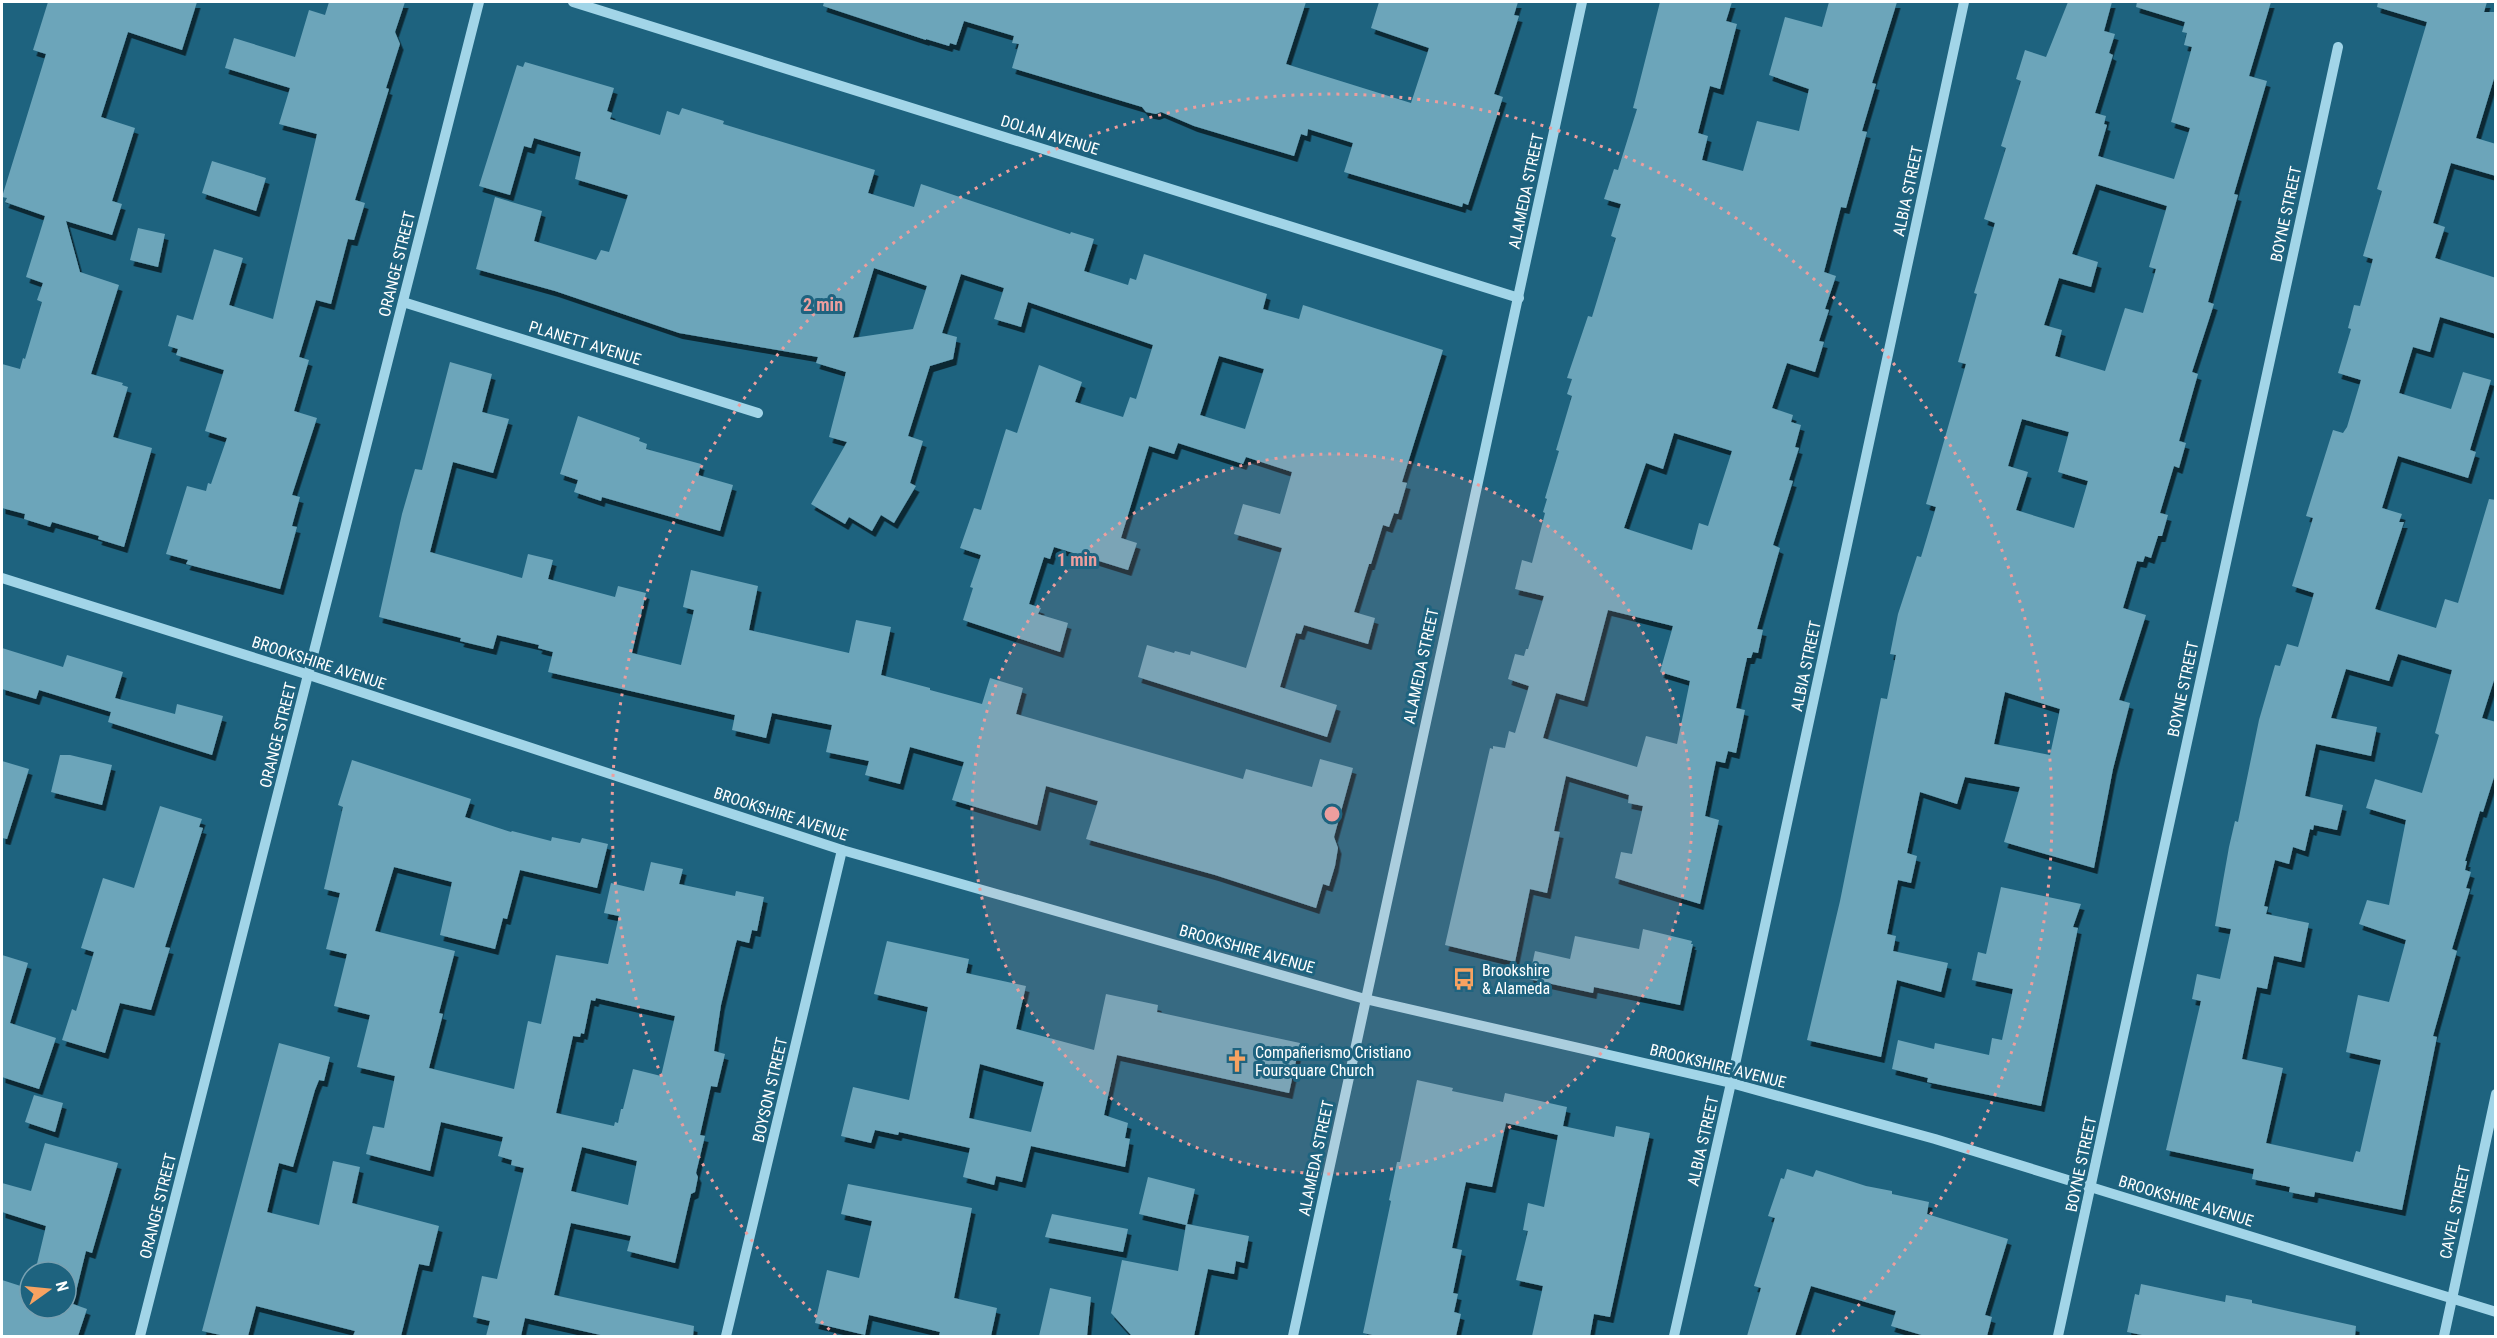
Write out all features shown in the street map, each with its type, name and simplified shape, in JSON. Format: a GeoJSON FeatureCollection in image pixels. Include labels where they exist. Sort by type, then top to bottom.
{"type":"FeatureCollection","features":[{"type":"Feature","properties":{"kind":"street","name":"ORANGE STREET"},"geometry":{"type":"LineString","coordinates":[[140,1336],[479,2]]}},
{"type":"Feature","properties":{"kind":"street","name":"DOLAN AVENUE"},"geometry":{"type":"LineString","coordinates":[[573,2],[1518,298]]}},
{"type":"Feature","properties":{"kind":"street","name":"ALAMEDA STREET"},"geometry":{"type":"LineString","coordinates":[[1293,1336],[1582,2]]}},
{"type":"Feature","properties":{"kind":"street","name":"ALBIA STREET"},"geometry":{"type":"LineString","coordinates":[[1674,1336],[1731,1083],[1964,2]]}},
{"type":"Feature","properties":{"kind":"street","name":"BOYNE STREET"},"geometry":{"type":"LineString","coordinates":[[2058,1336],[2338,47]]}},
{"type":"Feature","properties":{"kind":"street","name":"PLANETT AVENUE"},"geometry":{"type":"LineString","coordinates":[[403,302],[758,413]]}},
{"type":"Feature","properties":{"kind":"street","name":"BROOKSHIRE AVENUE"},"geometry":{"type":"LineString","coordinates":[[2,578],[309,675],[842,850],[1365,999],[1731,1083],[1935,1139],[2496,1312]]}},
{"type":"Feature","properties":{"kind":"street","name":"BOYSON STREET"},"geometry":{"type":"LineString","coordinates":[[726,1336],[842,850]]}},
{"type":"Feature","properties":{"kind":"street","name":"CAVEL STREET"},"geometry":{"type":"LineString","coordinates":[[2444,1336],[2496,1094]]}},
{"type":"Feature","properties":{"kind":"building"},"geometry":{"type":"Polygon","coordinates":[[[48,2],[197,2],[182,50],[128,32],[101,117],[135,128],[112,201],[122,204],[112,235],[66,221],[80,272],[119,285],[91,374],[123,383],[122,385],[128,387],[113,437],[152,448],[124,547],[98,539],[99,536],[52,522],[50,527],[24,519],[25,514],[2,508],[2,364],[20,369],[42,302],[37,300],[43,283],[26,277],[45,216],[5,202],[7,198],[2,197],[46,54],[33,50],[48,2]]]}},
{"type":"Feature","properties":{"kind":"building"},"geometry":{"type":"Polygon","coordinates":[[[329,2],[405,2],[395,32],[400,44],[386,88],[389,89],[355,200],[365,203],[354,240],[348,239],[331,304],[316,300],[299,357],[309,360],[294,411],[317,418],[292,495],[300,497],[292,526],[297,527],[280,589],[186,564],[188,560],[166,554],[187,486],[206,491],[208,483],[211,484],[227,438],[205,431],[224,370],[176,355],[178,349],[168,346],[177,315],[193,320],[214,249],[243,258],[229,305],[273,319],[317,134],[279,124],[290,88],[225,68],[234,38],[295,57],[309,10],[325,15],[329,2]]]}},
{"type":"Feature","properties":{"kind":"building"},"geometry":{"type":"Polygon","coordinates":[[[824,2],[1306,2],[1286,64],[1411,103],[1429,48],[1371,28],[1379,2],[1518,2],[1514,15],[1519,16],[1494,94],[1503,97],[1468,205],[1463,203],[1462,207],[1344,172],[1353,143],[1308,129],[1307,136],[1301,134],[1294,156],[1194,126],[1161,112],[1156,114],[1146,112],[1142,107],[1012,68],[1019,44],[1012,43],[1014,36],[964,21],[956,45],[950,43],[949,46],[823,6],[824,2]]]}},
{"type":"Feature","properties":{"kind":"building"},"geometry":{"type":"Polygon","coordinates":[[[1660,2],[1732,2],[1726,21],[1737,24],[1720,89],[1710,86],[1698,133],[1708,136],[1702,160],[1743,171],[1757,121],[1799,131],[1809,89],[1769,75],[1785,17],[1822,27],[1829,2],[1897,2],[1872,83],[1876,84],[1862,131],[1867,132],[1846,208],[1841,207],[1824,272],[1836,276],[1825,309],[1829,310],[1819,341],[1824,342],[1815,372],[1787,363],[1772,408],[1793,415],[1791,422],[1801,425],[1795,447],[1799,448],[1789,480],[1793,481],[1773,545],[1780,548],[1757,629],[1763,630],[1758,653],[1753,652],[1751,658],[1747,658],[1736,708],[1745,710],[1736,753],[1728,751],[1725,763],[1716,761],[1705,816],[1719,820],[1700,904],[1615,878],[1621,852],[1632,854],[1643,806],[1628,803],[1629,795],[1566,776],[1554,831],[1560,832],[1547,893],[1530,889],[1515,962],[1445,945],[1490,748],[1493,749],[1493,746],[1505,748],[1509,731],[1515,733],[1529,686],[1508,679],[1515,654],[1524,656],[1528,649],[1544,596],[1515,589],[1522,560],[1532,563],[1545,513],[1543,512],[1547,499],[1545,498],[1559,451],[1556,450],[1572,396],[1567,394],[1572,379],[1567,378],[1588,316],[1592,317],[1616,238],[1611,236],[1621,204],[1604,199],[1614,169],[1618,170],[1637,109],[1633,108],[1660,2]],[[1674,433],[1663,469],[1646,463],[1624,528],[1692,550],[1699,523],[1708,526],[1732,451],[1674,433]],[[1608,610],[1584,701],[1556,693],[1543,738],[1637,767],[1646,736],[1677,744],[1690,681],[1660,672],[1673,626],[1608,610]]]}},
{"type":"Feature","properties":{"kind":"building"},"geometry":{"type":"Polygon","coordinates":[[[2068,2],[2112,2],[2104,31],[2115,34],[2109,53],[2113,55],[2095,113],[2106,116],[2104,124],[2107,125],[2098,156],[2174,179],[2190,128],[2171,122],[2192,47],[2184,45],[2187,33],[2182,32],[2185,22],[2136,7],[2137,2],[2271,2],[2249,76],[2267,81],[2234,194],[2238,195],[2208,302],[2214,304],[2192,372],[2198,374],[2179,441],[2186,443],[2179,468],[2174,466],[2160,513],[2168,515],[2162,536],[2158,536],[2151,558],[2145,556],[2143,562],[2137,561],[2123,608],[2146,615],[2119,700],[2130,703],[2113,769],[2094,868],[2004,842],[2020,787],[1965,777],[1957,804],[1920,792],[1907,853],[1917,856],[1911,883],[1898,880],[1887,934],[1896,936],[1893,951],[1948,963],[1941,992],[1897,980],[1881,1057],[1807,1040],[1840,901],[1881,698],[1887,699],[1896,655],[1890,654],[1898,614],[1917,556],[1921,557],[1936,507],[1926,504],[1966,364],[1958,362],[1977,294],[1974,293],[1995,223],[1984,219],[2006,148],[2001,146],[2021,81],[2016,79],[2025,50],[2046,57],[2068,2]],[[2096,184],[2072,254],[2098,262],[2091,287],[2059,278],[2044,325],[2062,330],[2055,356],[2105,371],[2125,308],[2143,313],[2156,269],[2149,267],[2167,206],[2096,184]],[[2022,419],[2008,466],[2028,472],[2016,510],[2074,528],[2088,481],[2058,472],[2069,432],[2022,419]],[[2005,692],[1994,744],[2050,755],[2060,709],[2005,692]]]}},
{"type":"Feature","properties":{"kind":"building"},"geometry":{"type":"Polygon","coordinates":[[[2378,2],[2487,2],[2484,12],[2496,12],[2496,72],[2476,138],[2496,144],[2496,176],[2451,163],[2433,223],[2445,227],[2435,258],[2496,278],[2496,334],[2440,317],[2430,352],[2413,347],[2399,393],[2451,409],[2463,372],[2491,380],[2470,450],[2476,452],[2468,478],[2398,456],[2382,508],[2402,514],[2399,522],[2404,522],[2375,609],[2436,628],[2445,599],[2458,603],[2489,499],[2496,500],[2496,674],[2482,718],[2496,722],[2496,771],[2483,812],[2480,811],[2465,861],[2467,861],[2465,870],[2471,872],[2466,888],[2470,889],[2452,949],[2457,951],[2433,1036],[2437,1037],[2402,1210],[2315,1192],[2314,1197],[2289,1192],[2290,1187],[2252,1179],[2254,1169],[2166,1150],[2201,1001],[2192,999],[2197,974],[2220,979],[2231,929],[2215,926],[2229,847],[2235,821],[2238,822],[2259,720],[2275,665],[2280,666],[2287,644],[2298,647],[2314,593],[2292,586],[2313,518],[2306,516],[2333,430],[2343,433],[2347,427],[2361,380],[2338,373],[2351,329],[2348,328],[2354,305],[2360,306],[2373,259],[2363,256],[2382,191],[2377,189],[2427,22],[2377,7],[2378,2]],[[2398,654],[2389,681],[2346,669],[2331,718],[2377,727],[2371,756],[2316,744],[2305,796],[2343,805],[2337,830],[2314,825],[2313,830],[2310,829],[2305,851],[2293,847],[2289,864],[2275,860],[2264,906],[2268,907],[2266,914],[2309,923],[2301,962],[2274,956],[2267,989],[2257,987],[2242,1059],[2283,1068],[2266,1143],[2353,1162],[2356,1151],[2360,1152],[2381,1060],[2346,1052],[2358,995],[2389,1002],[2406,940],[2359,924],[2367,900],[2389,905],[2406,820],[2366,808],[2375,779],[2422,793],[2439,735],[2435,733],[2452,670],[2398,654]]]}},
{"type":"Feature","properties":{"kind":"building"},"geometry":{"type":"Polygon","coordinates":[[[525,62],[614,88],[607,111],[612,113],[610,119],[660,135],[667,111],[679,115],[682,108],[724,121],[723,124],[875,170],[868,193],[914,207],[921,184],[1070,234],[1071,232],[1094,239],[1084,271],[1128,285],[1130,278],[1136,280],[1144,254],[1267,294],[1263,309],[1299,319],[1303,305],[1443,350],[1402,482],[1407,483],[1398,514],[1394,513],[1389,527],[1383,525],[1354,612],[1375,618],[1368,644],[1304,625],[1301,634],[1296,633],[1280,687],[1337,705],[1327,737],[1138,677],[1147,645],[1174,653],[1175,651],[1190,655],[1191,651],[1246,668],[1282,548],[1234,534],[1243,504],[1280,514],[1292,472],[1246,457],[1243,464],[1178,443],[1174,454],[1149,446],[1121,538],[1137,543],[1128,570],[1054,547],[1050,559],[1044,557],[1029,604],[1041,608],[1038,614],[1068,623],[1060,652],[963,620],[973,588],[970,587],[981,555],[960,548],[974,508],[981,510],[1006,429],[1017,433],[1039,365],[1082,382],[1075,402],[1123,417],[1130,397],[1136,399],[1153,345],[1028,302],[1021,327],[994,319],[1004,288],[961,274],[942,333],[957,337],[953,359],[930,366],[908,436],[923,441],[910,483],[916,486],[894,523],[881,515],[872,531],[849,517],[845,524],[811,504],[847,442],[829,437],[846,372],[816,363],[818,357],[679,333],[555,291],[476,269],[495,197],[542,211],[534,241],[596,260],[601,250],[609,252],[628,195],[575,179],[581,152],[534,138],[531,148],[524,146],[510,195],[479,186],[517,65],[523,67],[525,62]],[[874,268],[853,338],[913,329],[927,286],[874,268]],[[1219,356],[1200,415],[1245,429],[1264,369],[1219,356]]]}},
{"type":"Feature","properties":{"kind":"building"},"geometry":{"type":"Polygon","coordinates":[[[212,161],[266,178],[256,211],[202,193],[212,161]]]}},
{"type":"Feature","properties":{"kind":"building"},"geometry":{"type":"Polygon","coordinates":[[[138,228],[165,234],[158,267],[130,260],[138,228]]]}},
{"type":"Feature","properties":{"kind":"building"},"geometry":{"type":"Polygon","coordinates":[[[450,362],[492,374],[482,412],[509,419],[493,473],[453,462],[430,552],[522,578],[528,554],[553,560],[548,579],[615,597],[618,586],[646,593],[632,653],[681,665],[694,610],[683,607],[691,570],[758,586],[749,630],[849,653],[856,620],[891,627],[881,675],[930,688],[930,690],[982,704],[990,678],[1023,688],[1016,714],[1243,779],[1246,769],[1312,787],[1320,759],[1353,768],[1334,837],[1338,848],[1335,866],[1329,886],[1323,884],[1316,908],[1215,875],[1086,839],[1098,801],[1046,786],[1037,825],[952,800],[964,762],[910,747],[900,784],[865,775],[869,761],[826,752],[832,725],[772,713],[766,738],[732,730],[735,715],[548,672],[553,652],[538,648],[539,645],[497,635],[493,649],[460,641],[461,638],[379,617],[402,514],[415,469],[422,470],[450,362]]]}},
{"type":"Feature","properties":{"kind":"building"},"geometry":{"type":"Polygon","coordinates":[[[578,416],[640,438],[639,441],[647,444],[646,449],[701,464],[698,475],[733,485],[720,531],[602,497],[601,501],[574,492],[578,480],[560,474],[578,416]]]}},
{"type":"Feature","properties":{"kind":"building"},"geometry":{"type":"Polygon","coordinates":[[[2,648],[63,667],[67,655],[123,672],[115,698],[175,714],[177,704],[223,716],[212,755],[108,722],[111,712],[39,690],[36,699],[2,689],[2,648]]]}},
{"type":"Feature","properties":{"kind":"building"},"geometry":{"type":"Polygon","coordinates":[[[60,755],[70,755],[112,765],[102,805],[51,792],[60,755]]]}},
{"type":"Feature","properties":{"kind":"building"},"geometry":{"type":"Polygon","coordinates":[[[352,760],[471,799],[465,817],[511,832],[551,841],[552,837],[580,843],[582,838],[608,844],[597,888],[520,870],[507,919],[503,918],[495,949],[440,935],[452,882],[394,867],[375,931],[455,951],[439,1013],[443,1014],[429,1068],[514,1089],[528,1021],[541,1024],[556,955],[608,964],[619,916],[604,913],[611,883],[644,891],[651,862],[683,869],[679,884],[735,896],[736,891],[764,897],[757,931],[752,930],[749,943],[737,940],[736,943],[721,1005],[714,1051],[725,1054],[717,1087],[711,1086],[700,1135],[705,1136],[696,1173],[698,1177],[695,1192],[691,1194],[675,1263],[627,1251],[631,1236],[571,1223],[554,1295],[694,1326],[693,1336],[605,1336],[525,1318],[521,1336],[486,1336],[490,1321],[473,1317],[482,1276],[497,1279],[524,1168],[511,1165],[512,1160],[498,1156],[503,1137],[441,1122],[430,1171],[366,1154],[373,1126],[384,1128],[395,1076],[357,1067],[370,1015],[334,1006],[347,954],[326,949],[340,893],[324,889],[343,807],[338,805],[352,760]],[[596,998],[595,1001],[591,1000],[584,1034],[581,1033],[580,1037],[573,1036],[556,1113],[614,1126],[615,1122],[618,1123],[621,1109],[623,1109],[633,1069],[661,1076],[675,1016],[596,998]],[[582,1147],[571,1191],[628,1205],[637,1161],[582,1147]]]}},
{"type":"Feature","properties":{"kind":"building"},"geometry":{"type":"Polygon","coordinates":[[[2,761],[29,769],[7,839],[2,838],[2,761]]]}},
{"type":"Feature","properties":{"kind":"building"},"geometry":{"type":"Polygon","coordinates":[[[160,806],[202,819],[199,827],[203,828],[165,947],[170,948],[151,1010],[120,1003],[105,1053],[62,1040],[72,1009],[76,1011],[94,952],[81,948],[103,878],[134,888],[160,806]]]}},
{"type":"Feature","properties":{"kind":"building"},"geometry":{"type":"Polygon","coordinates":[[[2001,887],[2081,904],[2073,927],[2078,928],[2041,1106],[1927,1082],[1928,1078],[1892,1069],[1898,1040],[1934,1049],[1935,1043],[1989,1055],[1992,1038],[2002,1040],[2013,989],[1972,980],[1978,952],[1986,954],[2001,887]]]}},
{"type":"Feature","properties":{"kind":"building"},"geometry":{"type":"Polygon","coordinates":[[[1643,929],[1692,941],[1680,1005],[1594,987],[1593,993],[1529,979],[1535,951],[1570,959],[1575,936],[1639,949],[1643,929]]]}},
{"type":"Feature","properties":{"kind":"building"},"geometry":{"type":"Polygon","coordinates":[[[887,941],[969,959],[966,973],[1026,986],[1016,1029],[1094,1050],[1106,994],[1158,1005],[1157,1012],[1300,1043],[1289,1093],[1117,1055],[1104,1115],[1128,1123],[1125,1138],[1130,1139],[1125,1167],[1031,1146],[1022,1182],[996,1176],[994,1185],[963,1177],[970,1148],[899,1132],[898,1135],[875,1130],[871,1143],[841,1136],[853,1087],[909,1100],[928,1007],[874,994],[887,941]],[[980,1064],[969,1118],[1031,1132],[1044,1082],[980,1064]]]}},
{"type":"Feature","properties":{"kind":"building"},"geometry":{"type":"Polygon","coordinates":[[[2,955],[28,963],[10,1023],[56,1038],[39,1089],[2,1077],[2,955]]]}},
{"type":"Feature","properties":{"kind":"building"},"geometry":{"type":"Polygon","coordinates":[[[279,1043],[330,1057],[324,1081],[319,1080],[315,1090],[293,1167],[279,1163],[267,1212],[319,1225],[333,1161],[360,1167],[352,1203],[439,1226],[429,1266],[419,1264],[401,1336],[353,1336],[355,1331],[256,1306],[248,1336],[225,1336],[202,1331],[279,1043]]]}},
{"type":"Feature","properties":{"kind":"building"},"geometry":{"type":"Polygon","coordinates":[[[1417,1080],[1453,1088],[1452,1091],[1503,1102],[1505,1093],[1567,1107],[1563,1126],[1614,1137],[1616,1126],[1650,1133],[1610,1317],[1594,1314],[1590,1336],[1532,1336],[1543,1286],[1516,1280],[1528,1231],[1523,1230],[1528,1203],[1544,1207],[1558,1135],[1506,1123],[1492,1187],[1466,1182],[1452,1248],[1462,1250],[1453,1293],[1458,1294],[1454,1312],[1461,1314],[1456,1336],[1377,1336],[1363,1333],[1397,1162],[1400,1162],[1417,1080]]]}},
{"type":"Feature","properties":{"kind":"building"},"geometry":{"type":"Polygon","coordinates":[[[34,1095],[63,1103],[55,1132],[25,1122],[34,1095]]]}},
{"type":"Feature","properties":{"kind":"building"},"geometry":{"type":"Polygon","coordinates":[[[45,1143],[118,1163],[92,1253],[86,1251],[78,1284],[78,1260],[38,1260],[46,1226],[2,1212],[2,1183],[31,1191],[45,1143]]]}},
{"type":"Feature","properties":{"kind":"building"},"geometry":{"type":"Polygon","coordinates":[[[1787,1169],[1813,1177],[1816,1170],[1866,1186],[1892,1191],[1892,1194],[1929,1202],[1927,1214],[2008,1239],[1985,1315],[1992,1317],[1987,1336],[1925,1336],[1891,1326],[1896,1311],[1811,1286],[1795,1336],[1747,1336],[1761,1288],[1754,1286],[1775,1218],[1768,1216],[1781,1178],[1784,1179],[1787,1169]]]}},
{"type":"Feature","properties":{"kind":"building"},"geometry":{"type":"Polygon","coordinates":[[[1148,1177],[1195,1189],[1187,1224],[1249,1236],[1244,1263],[1236,1261],[1234,1274],[1208,1269],[1194,1336],[1131,1335],[1111,1313],[1122,1260],[1178,1271],[1186,1225],[1139,1214],[1148,1177]]]}},
{"type":"Feature","properties":{"kind":"building"},"geometry":{"type":"Polygon","coordinates":[[[848,1184],[972,1208],[954,1298],[997,1308],[991,1336],[939,1336],[940,1332],[869,1315],[865,1335],[815,1323],[827,1270],[859,1278],[872,1221],[841,1214],[848,1184]]]}},
{"type":"Feature","properties":{"kind":"building"},"geometry":{"type":"Polygon","coordinates":[[[1052,1214],[1128,1229],[1123,1252],[1045,1237],[1052,1214]]]}},
{"type":"Feature","properties":{"kind":"building"},"geometry":{"type":"Polygon","coordinates":[[[2,1280],[18,1285],[18,1320],[78,1320],[78,1306],[87,1309],[78,1336],[2,1336],[2,1280]]]}},
{"type":"Feature","properties":{"kind":"building"},"geometry":{"type":"Polygon","coordinates":[[[2141,1284],[2225,1302],[2226,1295],[2252,1300],[2252,1303],[2356,1326],[2355,1336],[2147,1336],[2127,1332],[2135,1294],[2139,1295],[2141,1284]]]}},
{"type":"Feature","properties":{"kind":"building"},"geometry":{"type":"Polygon","coordinates":[[[1050,1288],[1091,1297],[1087,1336],[1039,1336],[1050,1288]]]}},
{"type":"Feature","properties":{"kind":"place","name":"Brookshire & Alameda"},"geometry":{"type":"Point","coordinates":[1464,979]}},
{"type":"Feature","properties":{"kind":"place","name":"Compañerismo Cristiano Foursquare Church"},"geometry":{"type":"Point","coordinates":[1237,1061]}}]}
